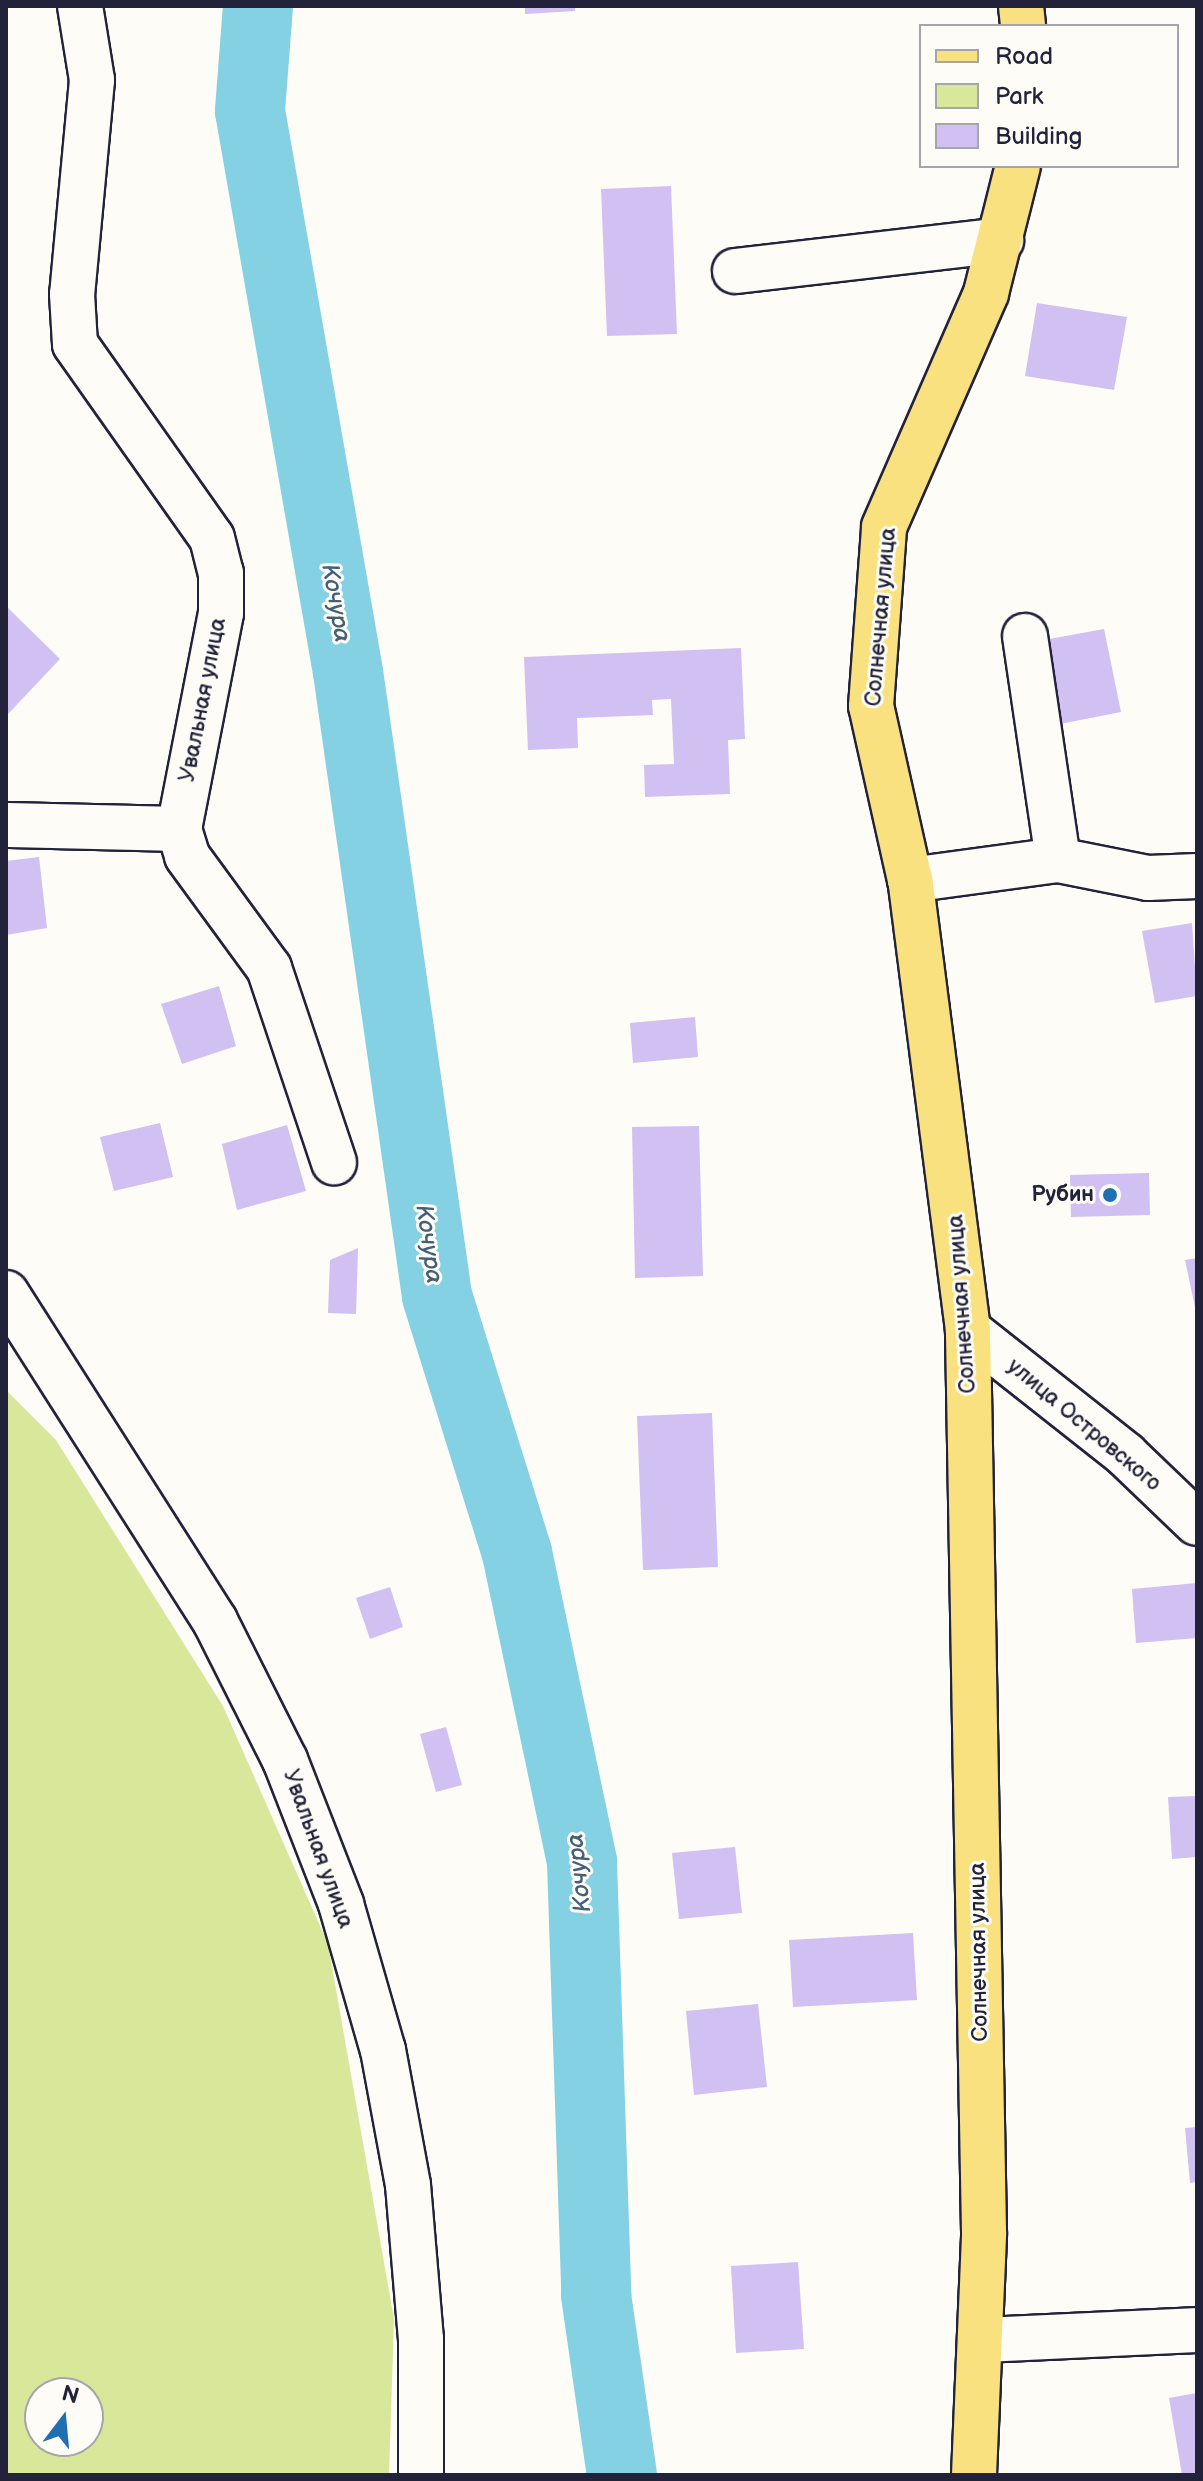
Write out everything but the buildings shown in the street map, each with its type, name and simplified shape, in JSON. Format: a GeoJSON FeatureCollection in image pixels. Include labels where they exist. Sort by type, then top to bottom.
{"type":"FeatureCollection","features":[{"type":"Feature","properties":{"kind":"main road","name":"Солнечная улица"},"geometry":{"type":"LineString","coordinates":[[974,2475],[984,2340],[968,1330],[910,880],[871,706],[884,527],[986,293],[1018,168]]}},
{"type":"Feature","properties":{"kind":"street","name":"Увальная улица"},"geometry":{"type":"LineString","coordinates":[[80,6],[92,80],[72,294],[75,344],[212,538],[221,573],[221,613],[179,829]]}},
{"type":"Feature","properties":{"kind":"street"},"geometry":{"type":"LineString","coordinates":[[735,271],[1001,240]]}},
{"type":"Feature","properties":{"kind":"street"},"geometry":{"type":"LineString","coordinates":[[1025,636],[1058,860]]}},
{"type":"Feature","properties":{"kind":"street"},"geometry":{"type":"LineString","coordinates":[[6,825],[179,829],[187,856],[269,968],[334,1162]]}},
{"type":"Feature","properties":{"kind":"street"},"geometry":{"type":"LineString","coordinates":[[910,880],[1058,860],[1148,878],[1197,876]]}},
{"type":"Feature","properties":{"kind":"street","name":"Увальная улица"},"geometry":{"type":"LineString","coordinates":[[6,1293],[215,1621],[285,1760],[341,1904],[383,2050],[408,2185],[421,2339],[421,2475]]}},
{"type":"Feature","properties":{"kind":"street","name":"улица Островского"},"geometry":{"type":"LineString","coordinates":[[968,1330],[1126,1455],[1197,1523]]}},
{"type":"Feature","properties":{"kind":"street"},"geometry":{"type":"LineString","coordinates":[[984,2340],[1197,2330]]}},
{"type":"Feature","properties":{"kind":"green space"},"geometry":{"type":"Polygon","coordinates":[[[6,1390],[56,1440],[223,1706],[328,1944],[394,2319],[389,2475],[6,2475],[6,1390]]]}},
{"type":"Feature","properties":{"kind":"waterway","name":"Кочура"},"geometry":{"type":"LineString","coordinates":[[258,6],[250,111],[348,672],[437,1296],[517,1553],[582,1862],[596,2295],[622,2475]]}},
{"type":"Feature","properties":{"kind":"place","name":"Рубин"},"geometry":{"type":"Point","coordinates":[1110,1195]}}]}
